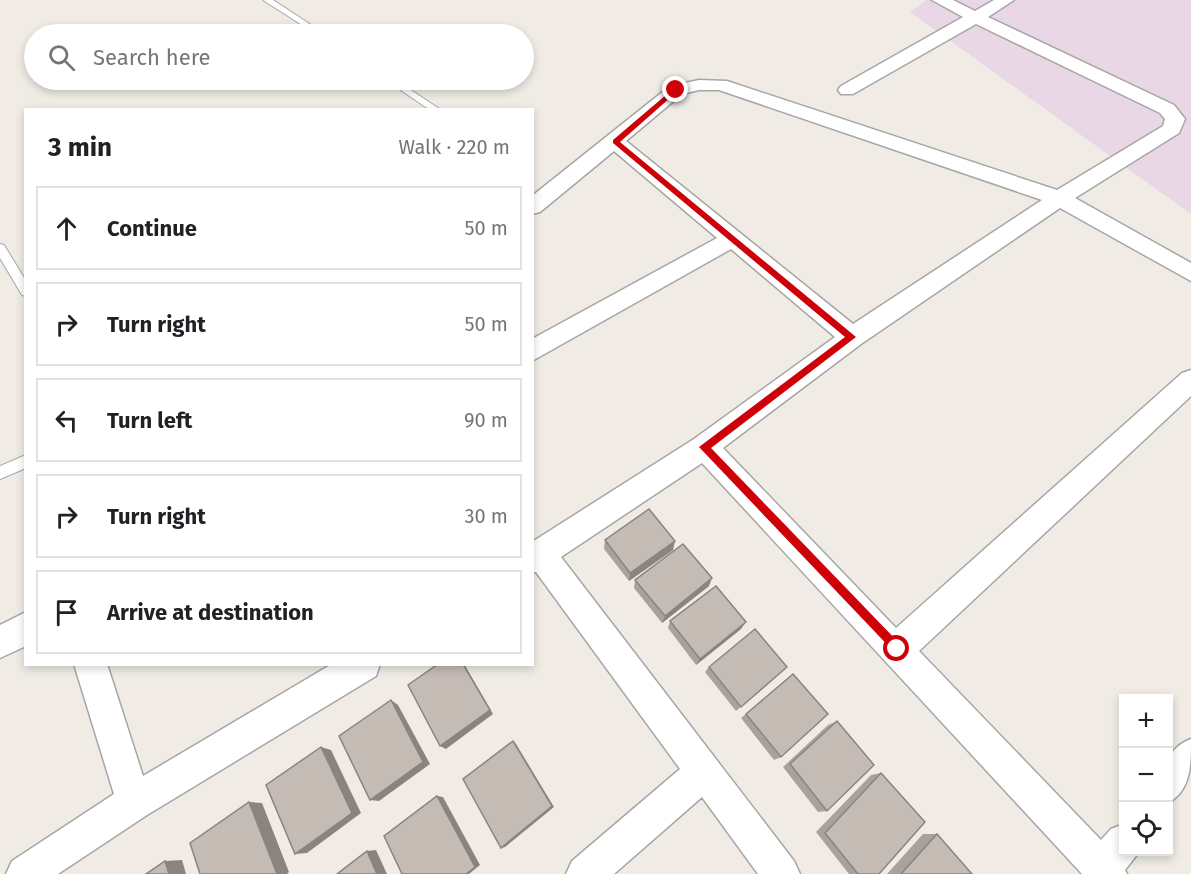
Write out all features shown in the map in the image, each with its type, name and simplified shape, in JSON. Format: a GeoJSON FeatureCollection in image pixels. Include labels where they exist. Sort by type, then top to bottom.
{"type":"FeatureCollection","features":[{"type":"Feature","properties":{"kind":"street"},"geometry":{"type":"LineString","coordinates":[[781,874],[705,771],[537,556],[704,447],[852,337],[1059,198],[1172,129],[1175,119],[1167,109],[940,0]]}},
{"type":"Feature","properties":{"kind":"street"},"geometry":{"type":"LineString","coordinates":[[847,90],[1006,0]]}},
{"type":"Feature","properties":{"kind":"street"},"geometry":{"type":"LineString","coordinates":[[534,205],[615,142],[676,90],[699,85],[721,85],[1059,198],[1191,273]]}},
{"type":"Feature","properties":{"kind":"street"},"geometry":{"type":"LineString","coordinates":[[615,142],[852,337]]}},
{"type":"Feature","properties":{"kind":"street"},"geometry":{"type":"LineString","coordinates":[[534,350],[732,239]]}},
{"type":"Feature","properties":{"kind":"street"},"geometry":{"type":"LineString","coordinates":[[897,649],[1191,380]]}},
{"type":"Feature","properties":{"kind":"street"},"geometry":{"type":"LineString","coordinates":[[704,447],[897,649],[1111,861]]}},
{"type":"Feature","properties":{"kind":"street"},"geometry":{"type":"LineString","coordinates":[[0,642],[24,629]]}},
{"type":"Feature","properties":{"kind":"street"},"geometry":{"type":"LineString","coordinates":[[91,666],[134,802]]}},
{"type":"Feature","properties":{"kind":"street"},"geometry":{"type":"LineString","coordinates":[[25,874],[134,802],[361,666]]}},
{"type":"Feature","properties":{"kind":"street"},"geometry":{"type":"LineString","coordinates":[[1173,779],[1191,756]]}},
{"type":"Feature","properties":{"kind":"street"},"geometry":{"type":"LineString","coordinates":[[585,874],[705,771]]}},
{"type":"Feature","properties":{"kind":"lane"},"geometry":{"type":"LineString","coordinates":[[267,0],[305,24]]}},
{"type":"Feature","properties":{"kind":"lane"},"geometry":{"type":"LineString","coordinates":[[406,90],[434,108]]}},
{"type":"Feature","properties":{"kind":"lane"},"geometry":{"type":"LineString","coordinates":[[0,248],[24,289]]}},
{"type":"Feature","properties":{"kind":"lane"},"geometry":{"type":"LineString","coordinates":[[0,473],[24,462]]}},
{"type":"Feature","properties":{"kind":"shaded area"},"geometry":{"type":"Polygon","coordinates":[[[926,0],[1191,0],[1191,214],[910,12],[926,0]]]}},
{"type":"Feature","properties":{"kind":"building"},"geometry":{"type":"Polygon","coordinates":[[[649,509],[675,541],[630,573],[605,540],[649,509]]]}},
{"type":"Feature","properties":{"kind":"building"},"geometry":{"type":"Polygon","coordinates":[[[683,544],[712,578],[665,616],[635,580],[683,544]]]}},
{"type":"Feature","properties":{"kind":"building"},"geometry":{"type":"Polygon","coordinates":[[[716,586],[746,622],[700,659],[670,621],[716,586]]]}},
{"type":"Feature","properties":{"kind":"building"},"geometry":{"type":"Polygon","coordinates":[[[755,629],[787,667],[741,707],[709,667],[755,629]]]}},
{"type":"Feature","properties":{"kind":"building"},"geometry":{"type":"Polygon","coordinates":[[[435,666],[464,666],[490,710],[440,746],[408,685],[435,666]]]}},
{"type":"Feature","properties":{"kind":"building"},"geometry":{"type":"Polygon","coordinates":[[[793,674],[828,714],[781,757],[746,714],[793,674]]]}},
{"type":"Feature","properties":{"kind":"building"},"geometry":{"type":"Polygon","coordinates":[[[391,700],[423,762],[370,800],[339,736],[391,700]]]}},
{"type":"Feature","properties":{"kind":"building"},"geometry":{"type":"Polygon","coordinates":[[[837,721],[874,765],[827,811],[790,764],[837,721]]]}},
{"type":"Feature","properties":{"kind":"building"},"geometry":{"type":"Polygon","coordinates":[[[513,741],[552,806],[501,848],[463,779],[513,741]]]}},
{"type":"Feature","properties":{"kind":"building"},"geometry":{"type":"Polygon","coordinates":[[[321,747],[352,813],[295,854],[266,785],[321,747]]]}},
{"type":"Feature","properties":{"kind":"building"},"geometry":{"type":"Polygon","coordinates":[[[881,773],[925,822],[879,874],[858,874],[825,833],[881,773]]]}},
{"type":"Feature","properties":{"kind":"building"},"geometry":{"type":"Polygon","coordinates":[[[437,796],[475,867],[466,874],[402,874],[384,836],[437,796]]]}},
{"type":"Feature","properties":{"kind":"building"},"geometry":{"type":"Polygon","coordinates":[[[249,802],[277,874],[200,874],[190,843],[249,802]]]}},
{"type":"Feature","properties":{"kind":"building"},"geometry":{"type":"Polygon","coordinates":[[[937,834],[972,874],[901,874],[937,834]]]}},
{"type":"Feature","properties":{"kind":"building"},"geometry":{"type":"Polygon","coordinates":[[[367,851],[377,874],[337,874],[367,851]]]}},
{"type":"Feature","properties":{"kind":"building"},"geometry":{"type":"Polygon","coordinates":[[[165,861],[169,874],[146,874],[165,861]]]}},
{"type":"Feature","properties":{"kind":"route"},"geometry":{"type":"LineString","coordinates":[[676,90],[615,142],[852,337],[704,447],[897,649]]}}]}
